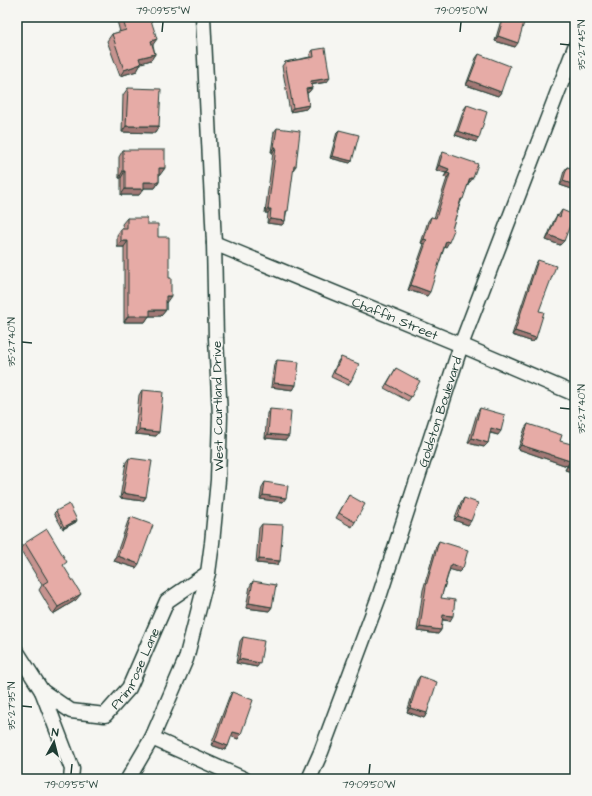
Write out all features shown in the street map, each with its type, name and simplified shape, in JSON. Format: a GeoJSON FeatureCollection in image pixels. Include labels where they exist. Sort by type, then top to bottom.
{"type":"FeatureCollection","features":[{"type":"Feature","properties":{"kind":"street","name":"West Courtland Drive"},"geometry":{"type":"LineString","coordinates":[[128,779],[152,738],[186,659],[208,573],[218,480],[220,416],[216,338],[214,243],[203,17]]}},
{"type":"Feature","properties":{"kind":"street","name":"Goldston Boulevard"},"geometry":{"type":"LineString","coordinates":[[309,779],[321,752],[380,594],[460,345],[575,47]]}},
{"type":"Feature","properties":{"kind":"street","name":"Chaffin Street"},"geometry":{"type":"LineString","coordinates":[[214,243],[575,394]]}},
{"type":"Feature","properties":{"kind":"street","name":"Primrose Lane"},"geometry":{"type":"LineString","coordinates":[[42,691],[71,711],[105,715],[129,688],[167,601],[208,573]]}},
{"type":"Feature","properties":{"kind":"street","name":"Primrose Lane"},"geometry":{"type":"LineString","coordinates":[[17,652],[42,691],[72,769],[71,779]]}},
{"type":"Feature","properties":{"kind":"street"},"geometry":{"type":"LineString","coordinates":[[152,738],[244,779]]}},
{"type":"Feature","properties":{"kind":"building"},"geometry":{"type":"Polygon","coordinates":[[[122,17],[150,17],[157,39],[151,41],[155,54],[139,58],[141,64],[124,70],[112,34],[126,30],[122,17]]]}},
{"type":"Feature","properties":{"kind":"building"},"geometry":{"type":"Polygon","coordinates":[[[504,17],[520,17],[525,19],[518,43],[498,36],[504,17]]]}},
{"type":"Feature","properties":{"kind":"building"},"geometry":{"type":"Polygon","coordinates":[[[325,48],[330,78],[311,81],[312,88],[306,89],[309,105],[293,108],[285,62],[314,57],[313,50],[325,48]]]}},
{"type":"Feature","properties":{"kind":"building"},"geometry":{"type":"Polygon","coordinates":[[[479,54],[510,66],[501,92],[469,80],[479,54]]]}},
{"type":"Feature","properties":{"kind":"building"},"geometry":{"type":"Polygon","coordinates":[[[128,88],[161,89],[159,126],[126,126],[128,88]]]}},
{"type":"Feature","properties":{"kind":"building"},"geometry":{"type":"Polygon","coordinates":[[[467,105],[487,112],[479,138],[458,131],[467,105]]]}},
{"type":"Feature","properties":{"kind":"building"},"geometry":{"type":"Polygon","coordinates":[[[277,128],[300,131],[296,166],[294,166],[288,211],[286,211],[285,221],[270,219],[271,209],[268,209],[277,128]]]}},
{"type":"Feature","properties":{"kind":"building"},"geometry":{"type":"Polygon","coordinates":[[[339,130],[359,135],[352,161],[332,156],[339,130]]]}},
{"type":"Feature","properties":{"kind":"building"},"geometry":{"type":"Polygon","coordinates":[[[123,150],[165,150],[165,168],[159,168],[159,182],[144,182],[144,189],[125,189],[123,150]]]}},
{"type":"Feature","properties":{"kind":"building"},"geometry":{"type":"Polygon","coordinates":[[[443,152],[478,164],[473,178],[470,178],[463,199],[461,199],[452,229],[454,230],[449,242],[446,241],[430,292],[411,285],[427,240],[424,239],[431,217],[436,218],[450,174],[447,173],[449,169],[439,165],[443,152]]]}},
{"type":"Feature","properties":{"kind":"building"},"geometry":{"type":"Polygon","coordinates":[[[575,161],[575,185],[563,181],[567,167],[572,169],[575,161]]]}},
{"type":"Feature","properties":{"kind":"building"},"geometry":{"type":"Polygon","coordinates":[[[562,210],[574,215],[564,241],[549,235],[557,215],[560,217],[562,210]]]}},
{"type":"Feature","properties":{"kind":"building"},"geometry":{"type":"Polygon","coordinates":[[[127,218],[147,218],[147,224],[158,224],[158,237],[169,237],[169,278],[171,278],[171,296],[166,296],[166,310],[150,310],[150,316],[128,316],[128,241],[121,241],[121,229],[127,229],[127,218]]]}},
{"type":"Feature","properties":{"kind":"building"},"geometry":{"type":"Polygon","coordinates":[[[538,260],[556,266],[539,311],[544,312],[536,338],[515,331],[538,260]]]}},
{"type":"Feature","properties":{"kind":"building"},"geometry":{"type":"Polygon","coordinates":[[[341,357],[359,364],[351,381],[334,373],[341,357]]]}},
{"type":"Feature","properties":{"kind":"building"},"geometry":{"type":"Polygon","coordinates":[[[277,360],[299,362],[296,385],[274,383],[277,360]]]}},
{"type":"Feature","properties":{"kind":"building"},"geometry":{"type":"Polygon","coordinates":[[[396,368],[420,381],[411,397],[387,384],[396,368]]]}},
{"type":"Feature","properties":{"kind":"building"},"geometry":{"type":"Polygon","coordinates":[[[142,390],[163,392],[159,432],[139,430],[142,390]]]}},
{"type":"Feature","properties":{"kind":"building"},"geometry":{"type":"Polygon","coordinates":[[[480,408],[505,415],[501,431],[491,428],[488,443],[472,438],[480,408]]]}},
{"type":"Feature","properties":{"kind":"building"},"geometry":{"type":"Polygon","coordinates":[[[270,409],[291,411],[289,436],[268,434],[270,409]]]}},
{"type":"Feature","properties":{"kind":"building"},"geometry":{"type":"Polygon","coordinates":[[[528,424],[562,435],[560,441],[575,445],[575,468],[568,466],[570,461],[521,445],[528,424]]]}},
{"type":"Feature","properties":{"kind":"building"},"geometry":{"type":"Polygon","coordinates":[[[129,458],[152,461],[146,497],[123,493],[129,458]]]}},
{"type":"Feature","properties":{"kind":"building"},"geometry":{"type":"Polygon","coordinates":[[[265,482],[288,486],[286,498],[263,495],[265,482]]]}},
{"type":"Feature","properties":{"kind":"building"},"geometry":{"type":"Polygon","coordinates":[[[349,495],[365,504],[355,522],[339,513],[349,495]]]}},
{"type":"Feature","properties":{"kind":"building"},"geometry":{"type":"Polygon","coordinates":[[[464,498],[478,503],[471,521],[458,516],[464,498]]]}},
{"type":"Feature","properties":{"kind":"building"},"geometry":{"type":"Polygon","coordinates":[[[69,504],[77,520],[64,527],[56,511],[69,504]]]}},
{"type":"Feature","properties":{"kind":"building"},"geometry":{"type":"Polygon","coordinates":[[[131,517],[153,525],[139,564],[118,556],[131,517]]]}},
{"type":"Feature","properties":{"kind":"building"},"geometry":{"type":"Polygon","coordinates":[[[262,524],[283,525],[280,561],[259,559],[262,524]]]}},
{"type":"Feature","properties":{"kind":"building"},"geometry":{"type":"Polygon","coordinates":[[[47,529],[67,562],[63,565],[81,594],[58,607],[43,584],[48,581],[25,543],[47,529]]]}},
{"type":"Feature","properties":{"kind":"building"},"geometry":{"type":"Polygon","coordinates":[[[439,541],[468,550],[463,568],[451,564],[441,598],[455,600],[453,616],[443,615],[441,630],[420,627],[426,586],[439,541]]]}},
{"type":"Feature","properties":{"kind":"building"},"geometry":{"type":"Polygon","coordinates":[[[253,581],[276,585],[272,607],[249,603],[253,581]]]}},
{"type":"Feature","properties":{"kind":"building"},"geometry":{"type":"Polygon","coordinates":[[[243,637],[264,641],[260,663],[239,659],[243,637]]]}},
{"type":"Feature","properties":{"kind":"building"},"geometry":{"type":"Polygon","coordinates":[[[420,676],[437,682],[427,713],[410,708],[420,676]]]}},
{"type":"Feature","properties":{"kind":"building"},"geometry":{"type":"Polygon","coordinates":[[[232,692],[253,700],[241,734],[233,732],[228,746],[215,741],[232,692]]]}}]}
